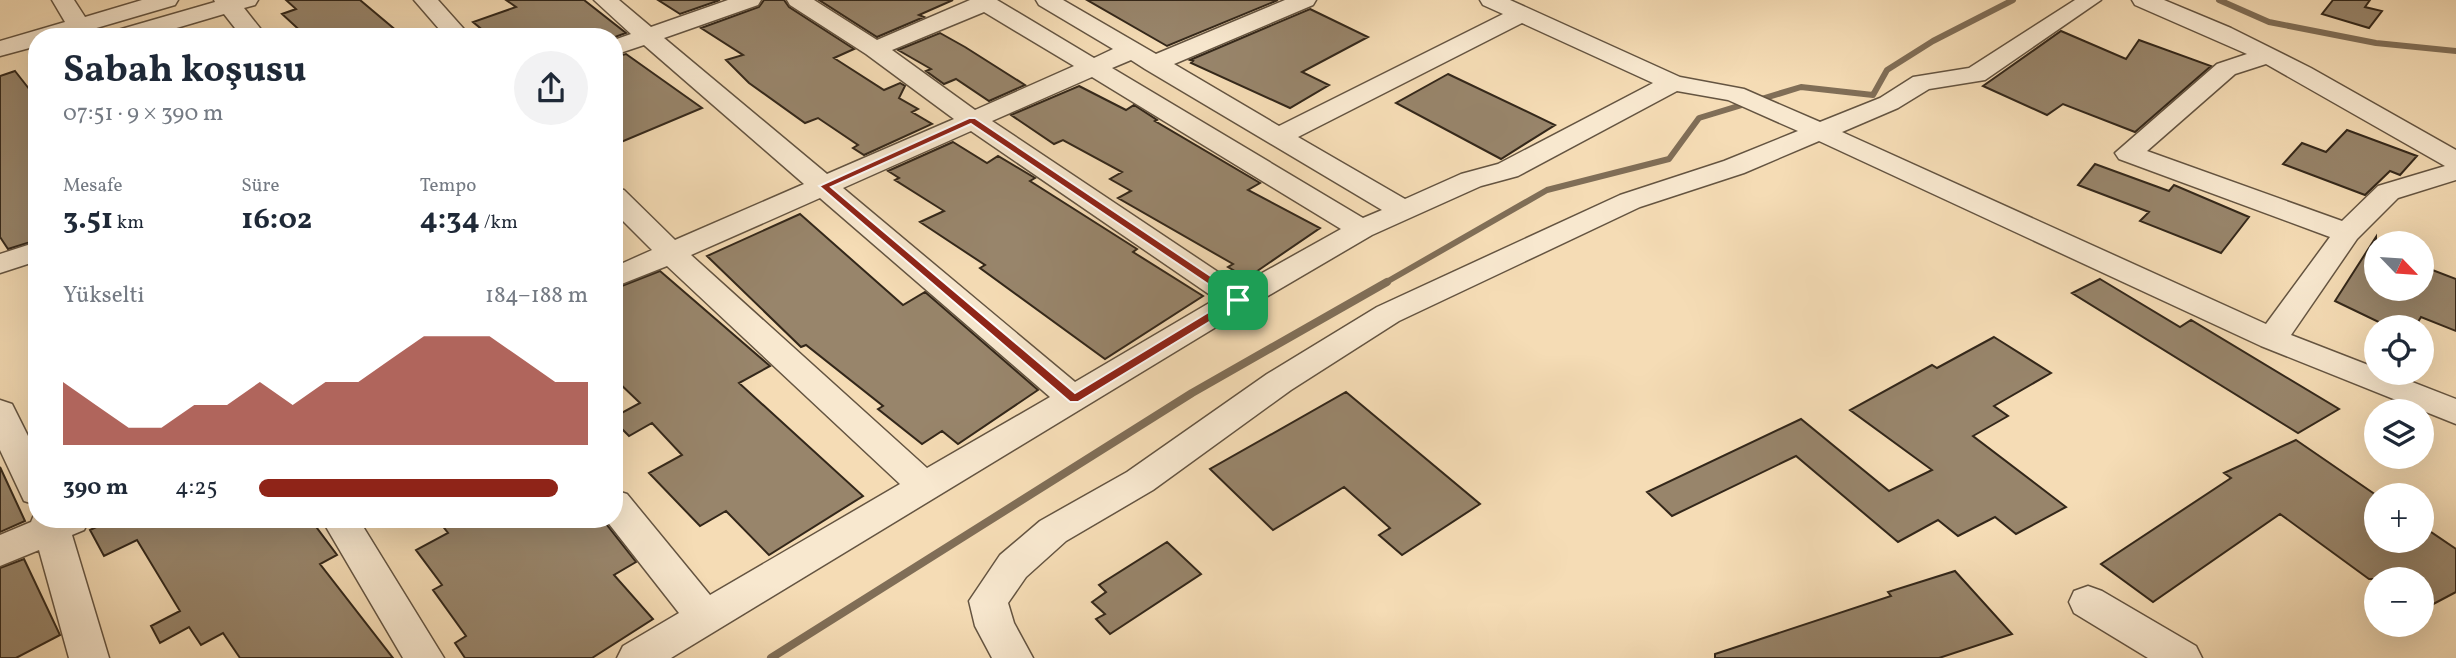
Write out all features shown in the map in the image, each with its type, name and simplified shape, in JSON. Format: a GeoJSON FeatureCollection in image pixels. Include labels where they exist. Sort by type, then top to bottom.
{"type":"FeatureCollection","features":[{"type":"Feature","properties":{"kind":"street"},"geometry":{"type":"LineString","coordinates":[[63,0],[81,28]]}},
{"type":"Feature","properties":{"kind":"street"},"geometry":{"type":"LineString","coordinates":[[91,28],[167,0]]}},
{"type":"Feature","properties":{"kind":"street"},"geometry":{"type":"LineString","coordinates":[[425,0],[451,28]]}},
{"type":"Feature","properties":{"kind":"street"},"geometry":{"type":"LineString","coordinates":[[605,0],[1074,399]]}},
{"type":"Feature","properties":{"kind":"street"},"geometry":{"type":"LineString","coordinates":[[623,45],[750,0]]}},
{"type":"Feature","properties":{"kind":"street"},"geometry":{"type":"LineString","coordinates":[[798,0],[875,49],[972,120],[1238,300]]}},
{"type":"Feature","properties":{"kind":"street"},"geometry":{"type":"LineString","coordinates":[[1047,0],[1404,211]]}},
{"type":"Feature","properties":{"kind":"street"},"geometry":{"type":"LineString","coordinates":[[623,274],[1091,68],[1143,57],[1305,0]]}},
{"type":"Feature","properties":{"kind":"street"},"geometry":{"type":"LineString","coordinates":[[1491,0],[1673,83],[1735,94],[2272,339],[2456,412]]}},
{"type":"Feature","properties":{"kind":"street"},"geometry":{"type":"LineString","coordinates":[[1004,642],[988,601],[1013,566],[1053,531],[1140,481],[1279,382],[1388,314],[1630,201],[1734,167],[1805,124],[1889,103],[1922,82],[1976,75],[2090,0]]}},
{"type":"Feature","properties":{"kind":"street"},"geometry":{"type":"LineString","coordinates":[[2143,0],[2179,12],[2266,55],[2456,161]]}},
{"type":"Feature","properties":{"kind":"street"},"geometry":{"type":"LineString","coordinates":[[149,28],[234,2],[250,28]]}},
{"type":"Feature","properties":{"kind":"street"},"geometry":{"type":"LineString","coordinates":[[875,49],[983,2],[1362,229]]}},
{"type":"Feature","properties":{"kind":"street"},"geometry":{"type":"LineString","coordinates":[[1278,137],[1521,14]]}},
{"type":"Feature","properties":{"kind":"street"},"geometry":{"type":"LineString","coordinates":[[0,49],[28,40]]}},
{"type":"Feature","properties":{"kind":"street"},"geometry":{"type":"LineString","coordinates":[[2266,55],[2226,69],[2128,153],[2347,233]]}},
{"type":"Feature","properties":{"kind":"street"},"geometry":{"type":"LineString","coordinates":[[0,71],[28,63]]}},
{"type":"Feature","properties":{"kind":"street"},"geometry":{"type":"LineString","coordinates":[[637,658],[1362,229],[1471,180],[1508,170],[1673,83]]}},
{"type":"Feature","properties":{"kind":"street"},"geometry":{"type":"LineString","coordinates":[[2272,339],[2347,233],[2388,192],[2456,171]]}},
{"type":"Feature","properties":{"kind":"street"},"geometry":{"type":"LineString","coordinates":[[623,205],[671,253],[925,487]]}},
{"type":"Feature","properties":{"kind":"street"},"geometry":{"type":"LineString","coordinates":[[0,264],[28,254]]}},
{"type":"Feature","properties":{"kind":"street"},"geometry":{"type":"LineString","coordinates":[[0,412],[28,473]]}},
{"type":"Feature","properties":{"kind":"street"},"geometry":{"type":"LineString","coordinates":[[623,515],[705,617]]}},
{"type":"Feature","properties":{"kind":"street"},"geometry":{"type":"LineString","coordinates":[[0,551],[46,528]]}},
{"type":"Feature","properties":{"kind":"street"},"geometry":{"type":"LineString","coordinates":[[59,528],[89,658]]}},
{"type":"Feature","properties":{"kind":"street"},"geometry":{"type":"LineString","coordinates":[[345,528],[424,658]]}},
{"type":"Feature","properties":{"kind":"street"},"geometry":{"type":"LineString","coordinates":[[2088,602],[2182,658]]}},
{"type":"Feature","properties":{"kind":"building"},"geometry":{"type":"Polygon","coordinates":[[[286,0],[360,0],[393,28],[297,28],[282,14],[296,9],[286,0]]]}},
{"type":"Feature","properties":{"kind":"building"},"geometry":{"type":"Polygon","coordinates":[[[506,0],[584,0],[620,28],[480,28],[473,22],[516,7],[506,0]]]}},
{"type":"Feature","properties":{"kind":"building"},"geometry":{"type":"Polygon","coordinates":[[[658,0],[720,0],[680,14],[658,0]]]}},
{"type":"Feature","properties":{"kind":"building"},"geometry":{"type":"Polygon","coordinates":[[[764,0],[784,0],[789,7],[854,49],[834,58],[884,90],[900,83],[905,86],[899,98],[918,109],[912,112],[932,124],[864,155],[853,148],[858,145],[818,118],[805,123],[749,83],[726,60],[743,55],[701,28],[759,7],[764,0]]]}},
{"type":"Feature","properties":{"kind":"building"},"geometry":{"type":"Polygon","coordinates":[[[819,0],[953,0],[919,15],[924,17],[877,37],[819,0]]]}},
{"type":"Feature","properties":{"kind":"building"},"geometry":{"type":"Polygon","coordinates":[[[1087,0],[1278,0],[1167,46],[1087,0]]]}},
{"type":"Feature","properties":{"kind":"building"},"geometry":{"type":"Polygon","coordinates":[[[2333,0],[2370,0],[2365,7],[2382,11],[2369,28],[2322,14],[2333,0]]]}},
{"type":"Feature","properties":{"kind":"building"},"geometry":{"type":"Polygon","coordinates":[[[1310,9],[1368,37],[1302,72],[1329,85],[1290,108],[1191,63],[1193,61],[1190,60],[1310,9]]]}},
{"type":"Feature","properties":{"kind":"building"},"geometry":{"type":"Polygon","coordinates":[[[2061,31],[2126,59],[2139,40],[2211,66],[2135,132],[2063,104],[2047,115],[1983,86],[2061,31]]]}},
{"type":"Feature","properties":{"kind":"building"},"geometry":{"type":"Polygon","coordinates":[[[940,33],[1025,85],[989,101],[956,79],[944,84],[926,71],[931,69],[898,50],[940,33]]]}},
{"type":"Feature","properties":{"kind":"building"},"geometry":{"type":"Polygon","coordinates":[[[626,54],[702,108],[623,141],[623,55],[626,54]]]}},
{"type":"Feature","properties":{"kind":"building"},"geometry":{"type":"Polygon","coordinates":[[[15,71],[28,88],[28,243],[8,249],[0,237],[0,76],[15,71]]]}},
{"type":"Feature","properties":{"kind":"building"},"geometry":{"type":"Polygon","coordinates":[[[1448,74],[1555,125],[1501,159],[1396,103],[1448,74]]]}},
{"type":"Feature","properties":{"kind":"building"},"geometry":{"type":"Polygon","coordinates":[[[1079,86],[1126,110],[1134,105],[1157,120],[1155,121],[1260,183],[1248,190],[1320,228],[1247,278],[1228,267],[1233,264],[1118,198],[1131,191],[1110,179],[1122,172],[1063,140],[1054,144],[1011,115],[1079,86]]]}},
{"type":"Feature","properties":{"kind":"building"},"geometry":{"type":"Polygon","coordinates":[[[2347,130],[2417,156],[2400,175],[2390,171],[2365,195],[2283,164],[2302,143],[2326,152],[2347,130]]]}},
{"type":"Feature","properties":{"kind":"building"},"geometry":{"type":"Polygon","coordinates":[[[953,142],[987,163],[998,156],[1035,178],[1030,181],[1137,249],[1133,252],[1203,296],[1105,359],[980,268],[985,265],[920,222],[944,211],[895,180],[899,178],[888,171],[953,142]]]}},
{"type":"Feature","properties":{"kind":"building"},"geometry":{"type":"Polygon","coordinates":[[[2095,164],[2169,191],[2174,185],[2249,217],[2221,253],[2140,221],[2149,212],[2078,185],[2095,164]]]}},
{"type":"Feature","properties":{"kind":"building"},"geometry":{"type":"Polygon","coordinates":[[[800,214],[903,305],[925,292],[1038,390],[958,444],[942,431],[922,444],[878,409],[883,406],[806,345],[801,347],[707,256],[800,214]]]}},
{"type":"Feature","properties":{"kind":"building"},"geometry":{"type":"Polygon","coordinates":[[[2364,256],[2364,301],[2434,301],[2434,271],[2456,279],[2456,331],[2434,322],[2434,315],[2364,315],[2335,301],[2364,256]]]}},
{"type":"Feature","properties":{"kind":"building"},"geometry":{"type":"Polygon","coordinates":[[[660,271],[770,366],[739,383],[863,496],[769,555],[726,511],[700,526],[649,473],[682,455],[652,423],[629,436],[623,430],[623,412],[640,403],[623,387],[623,285],[660,271]]]}},
{"type":"Feature","properties":{"kind":"building"},"geometry":{"type":"Polygon","coordinates":[[[2100,279],[2180,327],[2191,320],[2339,409],[2298,433],[2072,293],[2100,279]]]}},
{"type":"Feature","properties":{"kind":"building"},"geometry":{"type":"Polygon","coordinates":[[[1994,337],[2051,373],[1994,406],[2008,416],[1973,436],[2066,507],[2016,534],[1995,517],[1958,536],[1938,520],[1898,542],[1796,456],[1672,516],[1647,492],[1801,419],[1889,491],[1932,470],[1850,410],[1932,365],[1937,368],[1994,337]]]}},
{"type":"Feature","properties":{"kind":"building"},"geometry":{"type":"Polygon","coordinates":[[[1346,392],[1480,504],[1402,555],[1379,535],[1390,528],[1344,487],[1273,530],[1210,469],[1346,392]]]}},
{"type":"Feature","properties":{"kind":"building"},"geometry":{"type":"Polygon","coordinates":[[[2296,440],[2364,487],[2364,553],[2434,553],[2434,534],[2456,549],[2456,592],[2434,604],[2434,567],[2364,567],[2364,575],[2280,514],[2153,602],[2101,564],[2231,478],[2224,473],[2296,440]]]}},
{"type":"Feature","properties":{"kind":"building"},"geometry":{"type":"Polygon","coordinates":[[[0,467],[25,521],[0,532],[0,467]]]}},
{"type":"Feature","properties":{"kind":"building"},"geometry":{"type":"Polygon","coordinates":[[[317,528],[337,555],[320,564],[393,658],[240,658],[223,633],[201,645],[189,627],[160,643],[151,626],[180,611],[137,540],[104,556],[90,530],[317,528]]]}},
{"type":"Feature","properties":{"kind":"building"},"geometry":{"type":"Polygon","coordinates":[[[444,528],[609,528],[636,562],[614,575],[653,619],[592,658],[465,658],[455,643],[466,636],[433,590],[442,585],[416,550],[448,533],[444,528]]]}},
{"type":"Feature","properties":{"kind":"building"},"geometry":{"type":"Polygon","coordinates":[[[1167,542],[1201,574],[1110,634],[1096,619],[1105,614],[1092,602],[1106,592],[1099,585],[1167,542]]]}},
{"type":"Feature","properties":{"kind":"building"},"geometry":{"type":"Polygon","coordinates":[[[24,559],[60,635],[16,658],[0,658],[0,568],[24,559]]]}},
{"type":"Feature","properties":{"kind":"building"},"geometry":{"type":"Polygon","coordinates":[[[1955,571],[2012,634],[1939,658],[1715,658],[1715,654],[1891,596],[1888,592],[1955,571]]]}},
{"type":"Feature","properties":{"kind":"waterway"},"geometry":{"type":"LineString","coordinates":[[1383,284],[1547,190],[1669,159],[1699,118],[1801,87],[1873,95],[1887,70],[1933,41],[2013,0]]}},
{"type":"Feature","properties":{"kind":"waterway"},"geometry":{"type":"LineString","coordinates":[[2219,0],[2269,22],[2376,43],[2456,51]]}},
{"type":"Feature","properties":{"kind":"waterway"},"geometry":{"type":"LineString","coordinates":[[771,658],[1192,393],[1387,282]]}},
{"type":"Feature","properties":{"kind":"route"},"geometry":{"type":"LineString","coordinates":[[972,120],[1238,300],[1074,399],[824,186],[972,120]]}}]}
